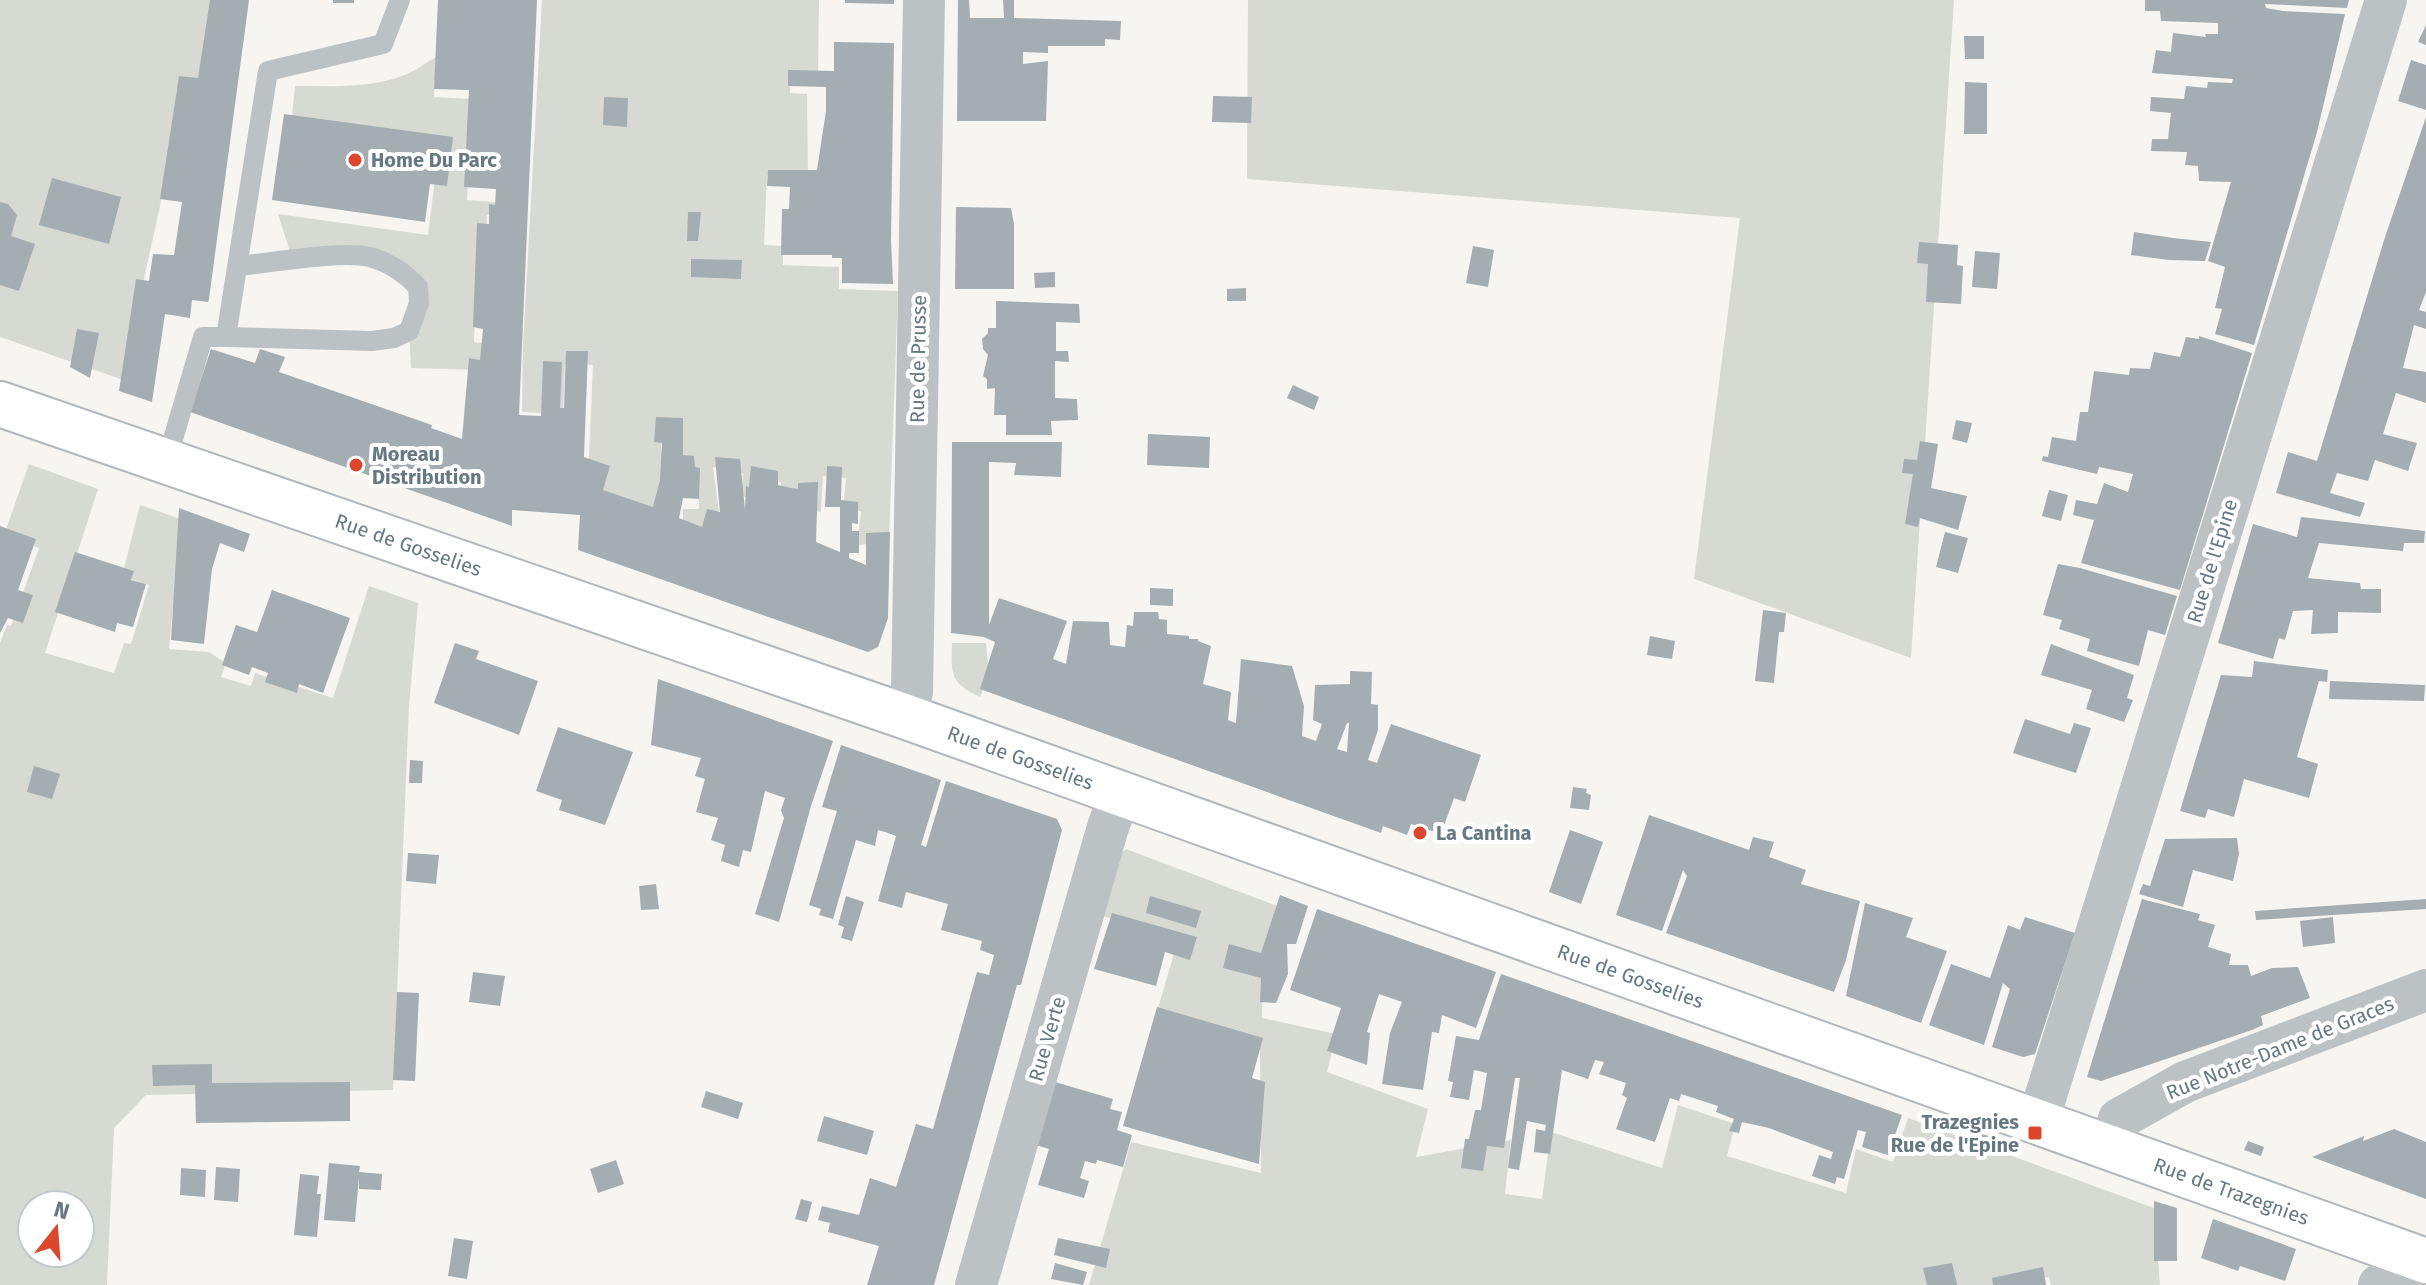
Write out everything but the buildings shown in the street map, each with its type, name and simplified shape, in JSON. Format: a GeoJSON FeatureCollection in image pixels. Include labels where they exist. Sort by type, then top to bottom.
{"type":"FeatureCollection","features":[{"type":"Feature","properties":{"kind":"main road","name":"Rue de Gosselies"},"geometry":{"type":"LineString","coordinates":[[0,404],[904,716],[2038,1121]]}},
{"type":"Feature","properties":{"kind":"main road","name":"Rue de Trazegnies"},"geometry":{"type":"LineString","coordinates":[[2038,1121],[2426,1261]]}},
{"type":"Feature","properties":{"kind":"street","name":"Rue de Prusse"},"geometry":{"type":"LineString","coordinates":[[904,716],[912,692],[924,0]]}},
{"type":"Feature","properties":{"kind":"street","name":"Rue de l'Epine"},"geometry":{"type":"LineString","coordinates":[[2038,1121],[2386,0]]}},
{"type":"Feature","properties":{"kind":"street","name":"Rue Verte"},"geometry":{"type":"LineString","coordinates":[[976,1285],[1120,794]]}},
{"type":"Feature","properties":{"kind":"street","name":"Rue Notre-Dame de Graces"},"geometry":{"type":"LineString","coordinates":[[2110,1146],[2119,1119],[2185,1082],[2426,990]]}},
{"type":"Feature","properties":{"kind":"street"},"geometry":{"type":"LineString","coordinates":[[2379,1285],[2426,1274]]}},
{"type":"Feature","properties":{"kind":"lane"},"geometry":{"type":"LineString","coordinates":[[226,337],[268,71],[383,44],[400,0]]}},
{"type":"Feature","properties":{"kind":"lane"},"geometry":{"type":"LineString","coordinates":[[166,463],[203,337],[372,341],[394,338],[409,331],[419,303],[418,287],[409,277],[371,257],[350,255],[238,266]]}},
{"type":"Feature","properties":{"kind":"shaded area"},"geometry":{"type":"Polygon","coordinates":[[[0,0],[215,0],[203,91],[177,88],[160,206],[141,292],[129,382],[0,337],[0,0]]]}},
{"type":"Feature","properties":{"kind":"shaded area"},"geometry":{"type":"Polygon","coordinates":[[[542,0],[819,0],[818,78],[790,78],[790,93],[807,94],[808,176],[767,175],[764,245],[783,246],[783,265],[839,267],[839,289],[898,291],[889,542],[857,545],[861,511],[843,511],[846,478],[823,476],[821,512],[781,506],[781,482],[762,481],[765,502],[741,496],[743,473],[713,467],[719,512],[715,543],[683,532],[683,509],[699,509],[698,471],[682,473],[659,426],[663,467],[655,521],[587,502],[593,365],[565,364],[563,414],[522,412],[542,0]]]}},
{"type":"Feature","properties":{"kind":"shaded area"},"geometry":{"type":"Polygon","coordinates":[[[1248,0],[1954,0],[1911,658],[1694,579],[1740,218],[1247,179],[1248,0]]]}},
{"type":"Feature","properties":{"kind":"shaded area"},"geometry":{"type":"Polygon","coordinates":[[[436,57],[434,97],[473,99],[467,200],[495,202],[495,215],[487,215],[486,233],[479,233],[474,342],[483,343],[481,370],[411,368],[409,331],[419,303],[391,266],[293,261],[278,214],[428,235],[439,147],[291,125],[295,86],[353,86],[382,82],[409,73],[436,57]]]}},
{"type":"Feature","properties":{"kind":"shaded area"},"geometry":{"type":"Polygon","coordinates":[[[29,464],[98,489],[45,653],[114,673],[124,643],[131,644],[149,585],[122,576],[140,505],[181,519],[169,649],[209,652],[226,663],[221,677],[251,686],[255,673],[333,698],[369,586],[418,603],[409,706],[393,1090],[146,1095],[114,1128],[107,1285],[0,1285],[0,643],[7,625],[11,626],[39,548],[4,535],[29,464]]]}},
{"type":"Feature","properties":{"kind":"shaded area"},"geometry":{"type":"Polygon","coordinates":[[[952,643],[986,643],[989,674],[980,697],[963,687],[954,676],[952,643]]]}},
{"type":"Feature","properties":{"kind":"shaded area"},"geometry":{"type":"Polygon","coordinates":[[[1126,849],[1280,907],[1263,975],[1262,1018],[1336,1034],[1327,1072],[1428,1109],[1416,1157],[1511,1140],[1505,1194],[1542,1199],[1551,1132],[1662,1168],[1678,1105],[1735,1124],[1727,1156],[1846,1193],[1856,1149],[1893,1162],[1908,1118],[2154,1208],[2160,1285],[2051,1285],[2049,1277],[2009,1285],[1089,1285],[1131,1142],[1261,1173],[1260,1048],[1155,1018],[1179,937],[1099,915],[1114,859],[1126,849]]]}},
{"type":"Feature","properties":{"kind":"place","name":"Home Du Parc"},"geometry":{"type":"Point","coordinates":[355,160]}},
{"type":"Feature","properties":{"kind":"place","name":"Moreau Distribution"},"geometry":{"type":"Point","coordinates":[356,465]}},
{"type":"Feature","properties":{"kind":"place","name":"La Cantina"},"geometry":{"type":"Point","coordinates":[1420,833]}},
{"type":"Feature","properties":{"kind":"place","name":"Trazegnies Rue de l'Epine"},"geometry":{"type":"Point","coordinates":[2035,1133]}}]}
